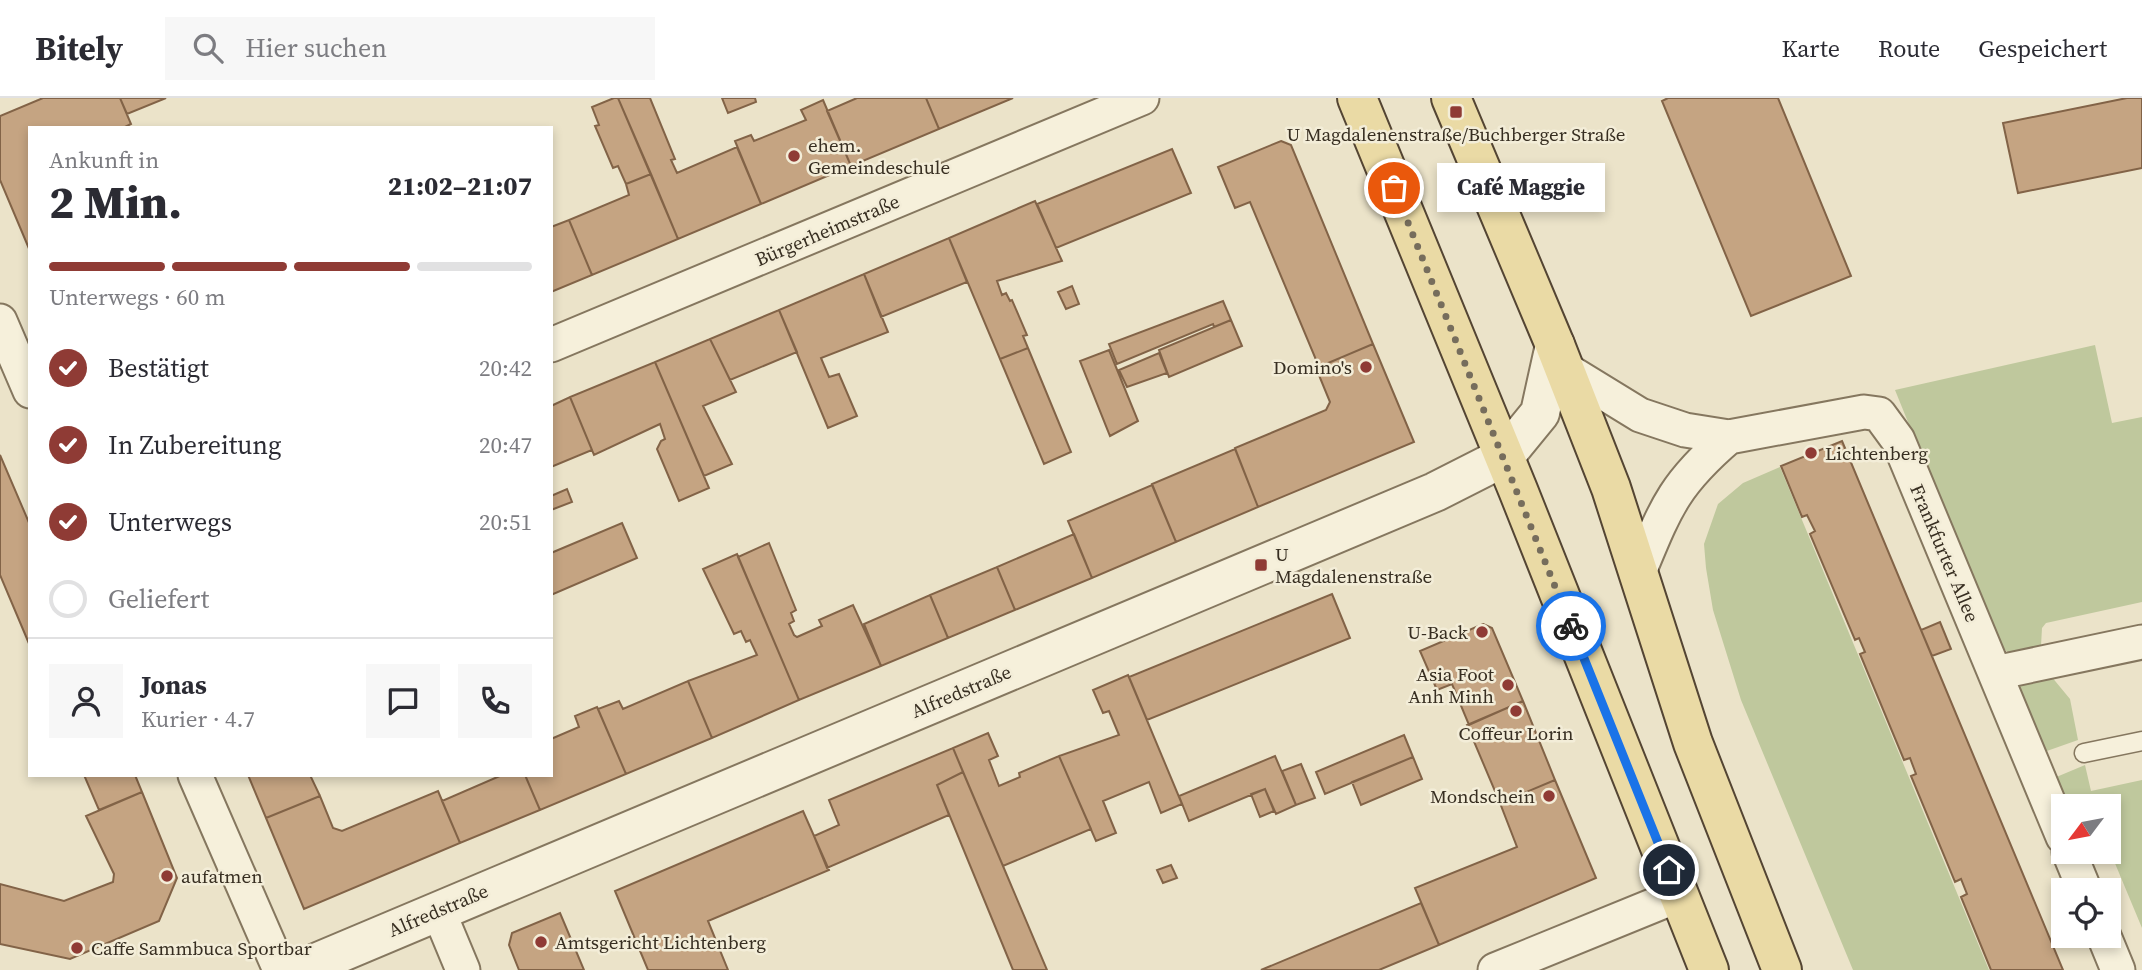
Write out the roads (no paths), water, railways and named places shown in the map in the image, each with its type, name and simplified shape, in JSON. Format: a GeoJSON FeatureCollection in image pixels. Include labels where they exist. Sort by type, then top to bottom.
{"type":"FeatureCollection","features":[{"type":"Feature","properties":{"kind":"main road"},"geometry":{"type":"LineString","coordinates":[[1357,98],[1709,970]]}},
{"type":"Feature","properties":{"kind":"main road"},"geometry":{"type":"LineString","coordinates":[[1451,98],[1560,357],[1617,504],[1693,743],[1782,970]]}},
{"type":"Feature","properties":{"kind":"street","name":"Bürgerheimstraße"},"geometry":{"type":"LineString","coordinates":[[553,344],[1142,98]]}},
{"type":"Feature","properties":{"kind":"street"},"geometry":{"type":"LineString","coordinates":[[0,321],[28,386]]}},
{"type":"Feature","properties":{"kind":"street","name":"Alfredstraße"},"geometry":{"type":"LineString","coordinates":[[299,970],[1429,495],[1504,457],[1540,413],[1560,357]]}},
{"type":"Feature","properties":{"kind":"street","name":"Frankfurter Allee"},"geometry":{"type":"LineString","coordinates":[[1560,357],[1640,415],[1685,430],[1729,437],[1864,412],[1879,414],[1898,440],[2051,808]]}},
{"type":"Feature","properties":{"kind":"street"},"geometry":{"type":"LineString","coordinates":[[1639,572],[1664,511],[1678,486],[1694,467],[1729,437]]}},
{"type":"Feature","properties":{"kind":"street"},"geometry":{"type":"LineString","coordinates":[[1995,673],[2142,642]]}},
{"type":"Feature","properties":{"kind":"street"},"geometry":{"type":"LineString","coordinates":[[196,777],[280,970]]}},
{"type":"Feature","properties":{"kind":"street"},"geometry":{"type":"LineString","coordinates":[[1495,970],[1679,895]]}},
{"type":"Feature","properties":{"kind":"street"},"geometry":{"type":"LineString","coordinates":[[438,910],[463,970]]}},
{"type":"Feature","properties":{"kind":"street"},"geometry":{"type":"LineString","coordinates":[[2109,948],[2118,970]]}},
{"type":"Feature","properties":{"kind":"lane"},"geometry":{"type":"LineString","coordinates":[[2084,753],[2142,741]]}},
{"type":"Feature","properties":{"kind":"place","name":"U Magdalenenstraße/Buchberger Straße"},"geometry":{"type":"Point","coordinates":[1456,112]}},
{"type":"Feature","properties":{"kind":"place","name":"ehem. Gemeindeschule"},"geometry":{"type":"Point","coordinates":[794,156]}},
{"type":"Feature","properties":{"kind":"place","name":"Café Maggie"},"geometry":{"type":"Point","coordinates":[1394,188]}},
{"type":"Feature","properties":{"kind":"place","name":"Domino's"},"geometry":{"type":"Point","coordinates":[1366,367]}},
{"type":"Feature","properties":{"kind":"place","name":"Lichtenberg"},"geometry":{"type":"Point","coordinates":[1811,453]}},
{"type":"Feature","properties":{"kind":"place","name":"U Magdalenenstraße"},"geometry":{"type":"Point","coordinates":[1261,565]}},
{"type":"Feature","properties":{"kind":"place","name":"U-Back"},"geometry":{"type":"Point","coordinates":[1482,632]}},
{"type":"Feature","properties":{"kind":"place","name":"Asia Foot Anh Minh"},"geometry":{"type":"Point","coordinates":[1508,685]}},
{"type":"Feature","properties":{"kind":"place","name":"Coffeur Lorin"},"geometry":{"type":"Point","coordinates":[1516,711]}},
{"type":"Feature","properties":{"kind":"place","name":"Mondschein"},"geometry":{"type":"Point","coordinates":[1549,796]}},
{"type":"Feature","properties":{"kind":"place","name":"aufatmen"},"geometry":{"type":"Point","coordinates":[167,876]}},
{"type":"Feature","properties":{"kind":"place","name":"Amtsgericht Lichtenberg"},"geometry":{"type":"Point","coordinates":[541,942]}},
{"type":"Feature","properties":{"kind":"place","name":"Caffe Sammbuca Sportbar"},"geometry":{"type":"Point","coordinates":[77,948]}}]}
